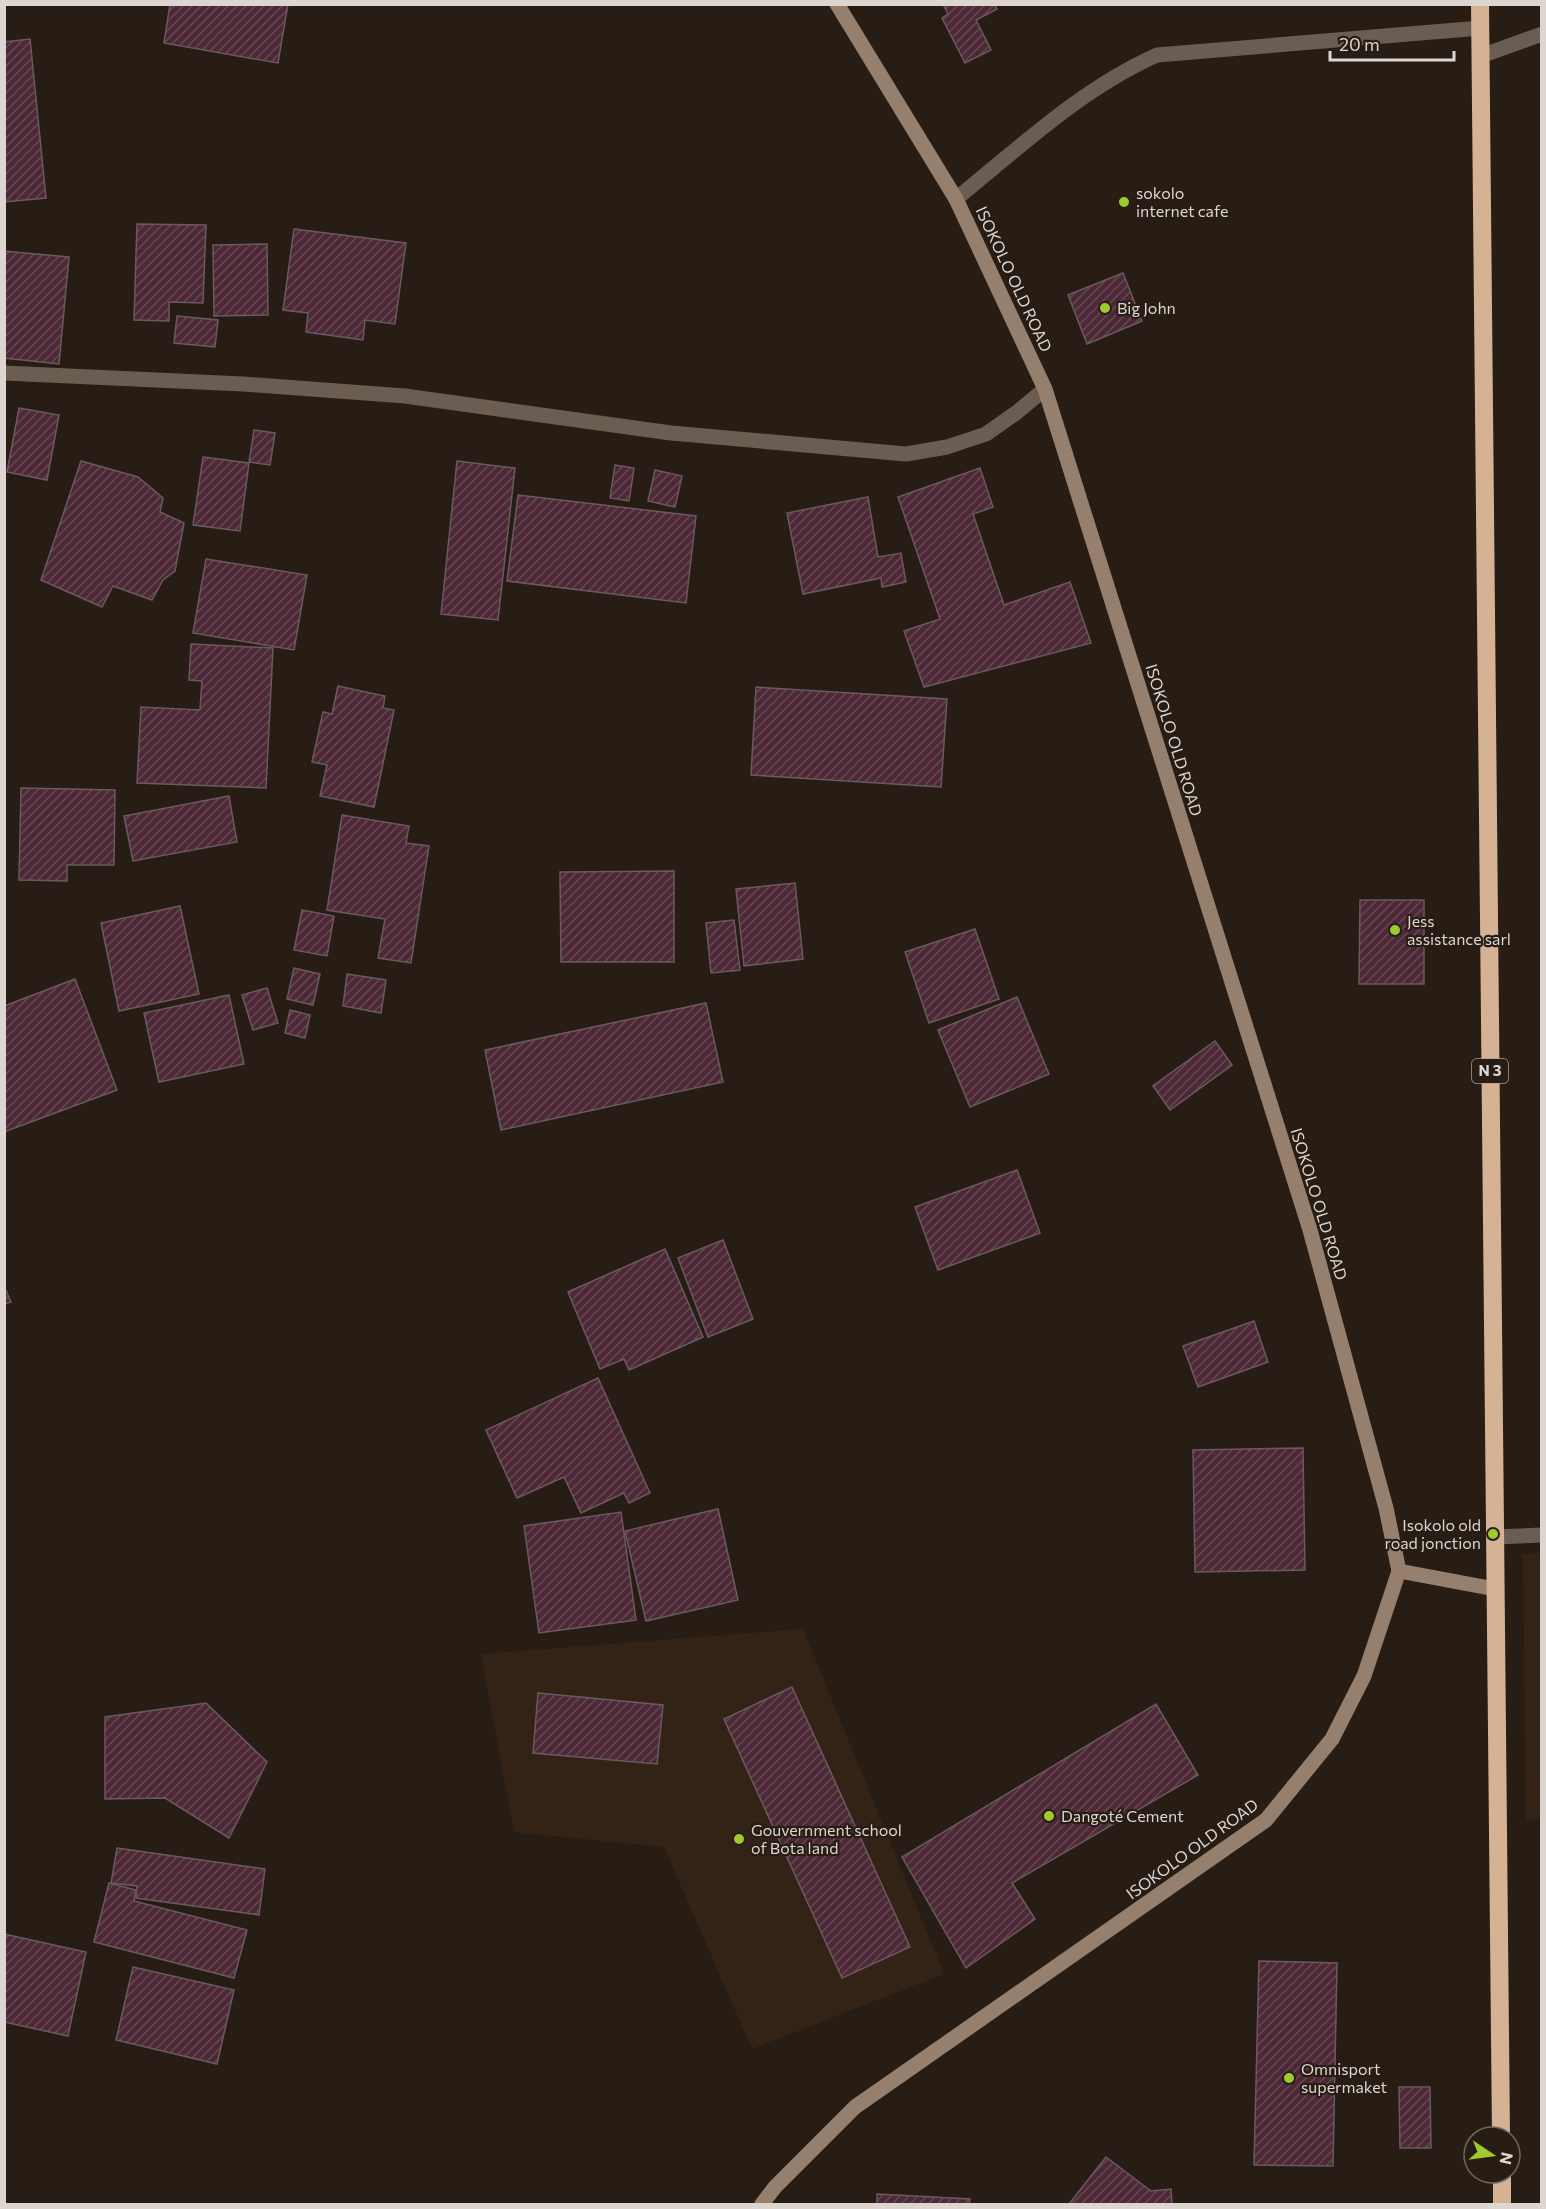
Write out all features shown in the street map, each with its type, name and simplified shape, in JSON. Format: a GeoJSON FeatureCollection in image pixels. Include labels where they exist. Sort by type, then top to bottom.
{"type":"FeatureCollection","features":[{"type":"Feature","properties":{"kind":"highway","name":"N 3"},"geometry":{"type":"LineString","coordinates":[[1480,4],[1502,2125]]}},
{"type":"Feature","properties":{"kind":"highway"},"geometry":{"type":"LineString","coordinates":[[1502,2185],[1502,2205]]}},
{"type":"Feature","properties":{"kind":"street","name":"ISOKOLO OLD ROAD"},"geometry":{"type":"LineString","coordinates":[[762,2205],[775,2187],[855,2107],[1266,1820],[1332,1739],[1364,1676],[1399,1571],[1386,1508],[1310,1230],[1045,389],[956,199],[837,4]]}},
{"type":"Feature","properties":{"kind":"street"},"geometry":{"type":"LineString","coordinates":[[956,199],[1065,110],[1126,69],[1157,55],[1480,28]]}},
{"type":"Feature","properties":{"kind":"street"},"geometry":{"type":"LineString","coordinates":[[1481,56],[1542,34]]}},
{"type":"Feature","properties":{"kind":"street"},"geometry":{"type":"LineString","coordinates":[[4,373],[243,384],[405,396],[671,433],[906,454],[947,447],[986,434],[1045,389]]}},
{"type":"Feature","properties":{"kind":"street"},"geometry":{"type":"LineString","coordinates":[[1494,1537],[1542,1535]]}},
{"type":"Feature","properties":{"kind":"street"},"geometry":{"type":"LineString","coordinates":[[1399,1571],[1495,1589]]}},
{"type":"Feature","properties":{"kind":"shaded area"},"geometry":{"type":"Polygon","coordinates":[[[1541,1553],[1541,1819],[1526,1820],[1523,1554],[1541,1553]]]}},
{"type":"Feature","properties":{"kind":"shaded area","name":"Gouvernment school of Bota land"},"geometry":{"type":"Polygon","coordinates":[[[803,1629],[944,1974],[752,2049],[664,1847],[514,1832],[481,1654],[803,1629]]]}},
{"type":"Feature","properties":{"kind":"building"},"geometry":{"type":"Polygon","coordinates":[[[170,4],[288,4],[278,63],[164,43],[170,4]]]}},
{"type":"Feature","properties":{"kind":"building"},"geometry":{"type":"Polygon","coordinates":[[[943,4],[994,4],[997,9],[976,20],[991,50],[965,63],[942,18],[948,14],[943,4]]]}},
{"type":"Feature","properties":{"kind":"building"},"geometry":{"type":"Polygon","coordinates":[[[30,39],[46,198],[4,202],[4,42],[30,39]]]}},
{"type":"Feature","properties":{"kind":"building"},"geometry":{"type":"Polygon","coordinates":[[[137,224],[206,225],[203,303],[169,302],[169,321],[134,320],[137,224]]]}},
{"type":"Feature","properties":{"kind":"building"},"geometry":{"type":"Polygon","coordinates":[[[294,229],[406,243],[395,324],[365,320],[363,340],[306,332],[308,313],[283,310],[294,229]]]}},
{"type":"Feature","properties":{"kind":"building"},"geometry":{"type":"Polygon","coordinates":[[[267,244],[268,315],[214,316],[213,245],[267,244]]]}},
{"type":"Feature","properties":{"kind":"building"},"geometry":{"type":"Polygon","coordinates":[[[4,251],[69,257],[59,364],[4,358],[4,251]]]}},
{"type":"Feature","properties":{"kind":"building","name":"Big John"},"geometry":{"type":"Polygon","coordinates":[[[1123,273],[1142,321],[1087,344],[1068,295],[1123,273]]]}},
{"type":"Feature","properties":{"kind":"building"},"geometry":{"type":"Polygon","coordinates":[[[177,316],[218,320],[215,347],[174,343],[177,316]]]}},
{"type":"Feature","properties":{"kind":"building"},"geometry":{"type":"Polygon","coordinates":[[[19,408],[59,415],[47,480],[7,472],[19,408]]]}},
{"type":"Feature","properties":{"kind":"building"},"geometry":{"type":"Polygon","coordinates":[[[254,430],[275,433],[270,465],[249,462],[254,430]]]}},
{"type":"Feature","properties":{"kind":"building"},"geometry":{"type":"Polygon","coordinates":[[[203,457],[249,463],[240,531],[193,525],[203,457]]]}},
{"type":"Feature","properties":{"kind":"building"},"geometry":{"type":"Polygon","coordinates":[[[81,461],[138,477],[163,498],[160,512],[184,523],[175,571],[163,580],[152,600],[113,586],[102,607],[41,580],[81,461]]]}},
{"type":"Feature","properties":{"kind":"building"},"geometry":{"type":"Polygon","coordinates":[[[457,461],[515,468],[498,620],[441,614],[457,461]]]}},
{"type":"Feature","properties":{"kind":"building"},"geometry":{"type":"Polygon","coordinates":[[[615,465],[634,468],[629,501],[610,498],[615,465]]]}},
{"type":"Feature","properties":{"kind":"building"},"geometry":{"type":"Polygon","coordinates":[[[980,468],[993,507],[973,514],[1004,605],[1070,582],[1091,643],[924,687],[904,631],[940,619],[898,497],[980,468]]]}},
{"type":"Feature","properties":{"kind":"building"},"geometry":{"type":"Polygon","coordinates":[[[655,470],[682,476],[675,507],[648,501],[655,470]]]}},
{"type":"Feature","properties":{"kind":"building"},"geometry":{"type":"Polygon","coordinates":[[[518,495],[696,516],[686,603],[507,581],[518,495]]]}},
{"type":"Feature","properties":{"kind":"building"},"geometry":{"type":"Polygon","coordinates":[[[868,497],[878,557],[901,553],[906,582],[882,587],[881,578],[803,594],[787,513],[868,497]]]}},
{"type":"Feature","properties":{"kind":"building"},"geometry":{"type":"Polygon","coordinates":[[[206,559],[307,575],[294,650],[193,633],[206,559]]]}},
{"type":"Feature","properties":{"kind":"building"},"geometry":{"type":"Polygon","coordinates":[[[191,644],[273,648],[266,788],[137,783],[141,707],[200,710],[202,681],[189,680],[191,644]]]}},
{"type":"Feature","properties":{"kind":"building"},"geometry":{"type":"Polygon","coordinates":[[[338,686],[385,696],[383,708],[394,710],[374,807],[320,796],[327,765],[312,762],[323,712],[332,714],[338,686]]]}},
{"type":"Feature","properties":{"kind":"building"},"geometry":{"type":"Polygon","coordinates":[[[756,687],[947,699],[941,787],[751,775],[756,687]]]}},
{"type":"Feature","properties":{"kind":"building"},"geometry":{"type":"Polygon","coordinates":[[[21,788],[115,790],[114,865],[67,865],[67,881],[19,880],[21,788]]]}},
{"type":"Feature","properties":{"kind":"building"},"geometry":{"type":"Polygon","coordinates":[[[229,796],[237,842],[133,861],[124,816],[229,796]]]}},
{"type":"Feature","properties":{"kind":"building"},"geometry":{"type":"Polygon","coordinates":[[[342,815],[409,826],[406,843],[429,846],[411,963],[378,958],[385,919],[327,910],[342,815]]]}},
{"type":"Feature","properties":{"kind":"building"},"geometry":{"type":"Polygon","coordinates":[[[674,871],[674,962],[561,962],[560,872],[674,871]]]}},
{"type":"Feature","properties":{"kind":"building"},"geometry":{"type":"Polygon","coordinates":[[[795,883],[803,959],[744,966],[736,889],[795,883]]]}},
{"type":"Feature","properties":{"kind":"building"},"geometry":{"type":"Polygon","coordinates":[[[1360,900],[1424,900],[1424,984],[1359,984],[1360,900]]]}},
{"type":"Feature","properties":{"kind":"building"},"geometry":{"type":"Polygon","coordinates":[[[180,906],[199,994],[119,1011],[101,923],[180,906]]]}},
{"type":"Feature","properties":{"kind":"building"},"geometry":{"type":"Polygon","coordinates":[[[302,910],[334,916],[327,956],[294,950],[302,910]]]}},
{"type":"Feature","properties":{"kind":"building"},"geometry":{"type":"Polygon","coordinates":[[[734,920],[740,970],[711,973],[706,923],[734,920]]]}},
{"type":"Feature","properties":{"kind":"building"},"geometry":{"type":"Polygon","coordinates":[[[975,929],[999,999],[929,1023],[905,952],[975,929]]]}},
{"type":"Feature","properties":{"kind":"building"},"geometry":{"type":"Polygon","coordinates":[[[294,968],[320,974],[313,1005],[287,999],[294,968]]]}},
{"type":"Feature","properties":{"kind":"building"},"geometry":{"type":"Polygon","coordinates":[[[347,974],[386,980],[381,1013],[343,1006],[347,974]]]}},
{"type":"Feature","properties":{"kind":"building"},"geometry":{"type":"Polygon","coordinates":[[[75,979],[117,1090],[4,1132],[4,1006],[75,979]]]}},
{"type":"Feature","properties":{"kind":"building"},"geometry":{"type":"Polygon","coordinates":[[[267,988],[278,1023],[253,1030],[242,995],[267,988]]]}},
{"type":"Feature","properties":{"kind":"building"},"geometry":{"type":"Polygon","coordinates":[[[229,995],[244,1064],[159,1082],[144,1013],[229,995]]]}},
{"type":"Feature","properties":{"kind":"building"},"geometry":{"type":"Polygon","coordinates":[[[1017,997],[1049,1074],[970,1107],[938,1030],[1017,997]]]}},
{"type":"Feature","properties":{"kind":"building"},"geometry":{"type":"Polygon","coordinates":[[[706,1003],[723,1082],[501,1130],[485,1050],[706,1003]]]}},
{"type":"Feature","properties":{"kind":"building"},"geometry":{"type":"Polygon","coordinates":[[[290,1010],[310,1015],[305,1038],[285,1033],[290,1010]]]}},
{"type":"Feature","properties":{"kind":"building"},"geometry":{"type":"Polygon","coordinates":[[[1215,1041],[1232,1065],[1170,1110],[1153,1086],[1215,1041]]]}},
{"type":"Feature","properties":{"kind":"building"},"geometry":{"type":"Polygon","coordinates":[[[1017,1170],[1040,1233],[938,1270],[915,1207],[1017,1170]]]}},
{"type":"Feature","properties":{"kind":"building"},"geometry":{"type":"Polygon","coordinates":[[[723,1240],[753,1319],[708,1337],[678,1258],[723,1240]]]}},
{"type":"Feature","properties":{"kind":"building"},"geometry":{"type":"Polygon","coordinates":[[[665,1249],[703,1337],[629,1370],[624,1359],[600,1369],[568,1292],[665,1249]]]}},
{"type":"Feature","properties":{"kind":"building"},"geometry":{"type":"Polygon","coordinates":[[[4,1286],[11,1302],[4,1304],[4,1286]]]}},
{"type":"Feature","properties":{"kind":"building"},"geometry":{"type":"Polygon","coordinates":[[[1254,1321],[1268,1362],[1198,1387],[1183,1346],[1254,1321]]]}},
{"type":"Feature","properties":{"kind":"building"},"geometry":{"type":"Polygon","coordinates":[[[598,1378],[650,1493],[629,1503],[624,1493],[581,1513],[564,1477],[517,1498],[486,1430],[598,1378]]]}},
{"type":"Feature","properties":{"kind":"building"},"geometry":{"type":"Polygon","coordinates":[[[1303,1448],[1305,1570],[1195,1572],[1193,1450],[1303,1448]]]}},
{"type":"Feature","properties":{"kind":"building"},"geometry":{"type":"Polygon","coordinates":[[[718,1509],[738,1600],[646,1621],[625,1531],[718,1509]]]}},
{"type":"Feature","properties":{"kind":"building"},"geometry":{"type":"Polygon","coordinates":[[[621,1512],[636,1620],[539,1633],[524,1526],[621,1512]]]}},
{"type":"Feature","properties":{"kind":"building"},"geometry":{"type":"Polygon","coordinates":[[[792,1687],[910,1947],[842,1978],[724,1719],[792,1687]]]}},
{"type":"Feature","properties":{"kind":"building"},"geometry":{"type":"Polygon","coordinates":[[[538,1693],[663,1705],[657,1764],[533,1753],[538,1693]]]}},
{"type":"Feature","properties":{"kind":"building"},"geometry":{"type":"Polygon","coordinates":[[[206,1703],[267,1762],[229,1838],[165,1798],[105,1799],[105,1717],[206,1703]]]}},
{"type":"Feature","properties":{"kind":"building","name":"Dangoté Cement"},"geometry":{"type":"Polygon","coordinates":[[[1156,1704],[1198,1775],[1012,1883],[1035,1919],[966,1968],[902,1857],[1156,1704]]]}},
{"type":"Feature","properties":{"kind":"building"},"geometry":{"type":"Polygon","coordinates":[[[117,1848],[265,1869],[259,1915],[136,1898],[137,1886],[111,1883],[117,1848]]]}},
{"type":"Feature","properties":{"kind":"building"},"geometry":{"type":"Polygon","coordinates":[[[109,1883],[136,1890],[134,1901],[247,1930],[234,1978],[94,1942],[109,1883]]]}},
{"type":"Feature","properties":{"kind":"building"},"geometry":{"type":"Polygon","coordinates":[[[4,1934],[86,1952],[68,2036],[4,2022],[4,1934]]]}},
{"type":"Feature","properties":{"kind":"building"},"geometry":{"type":"Polygon","coordinates":[[[1259,1961],[1337,1963],[1333,2166],[1254,2165],[1259,1961]]]}},
{"type":"Feature","properties":{"kind":"building"},"geometry":{"type":"Polygon","coordinates":[[[133,1967],[234,1990],[217,2064],[116,2040],[133,1967]]]}},
{"type":"Feature","properties":{"kind":"building"},"geometry":{"type":"Polygon","coordinates":[[[1399,2087],[1430,2087],[1431,2148],[1400,2148],[1399,2087]]]}},
{"type":"Feature","properties":{"kind":"building"},"geometry":{"type":"Polygon","coordinates":[[[1106,2157],[1151,2191],[1171,2189],[1172,2204],[1069,2204],[1106,2157]]]}},
{"type":"Feature","properties":{"kind":"building"},"geometry":{"type":"Polygon","coordinates":[[[877,2194],[970,2199],[969,2204],[877,2204],[877,2194]]]}},
{"type":"Feature","properties":{"kind":"place","name":"sokolo internet cafe"},"geometry":{"type":"Point","coordinates":[1124,202]}},
{"type":"Feature","properties":{"kind":"place","name":"Big John"},"geometry":{"type":"Point","coordinates":[1105,308]}},
{"type":"Feature","properties":{"kind":"place","name":"Jess assistance sarl"},"geometry":{"type":"Point","coordinates":[1395,930]}},
{"type":"Feature","properties":{"kind":"place","name":"Isokolo old road jonction"},"geometry":{"type":"Point","coordinates":[1493,1534]}},
{"type":"Feature","properties":{"kind":"place","name":"Dangoté Cement"},"geometry":{"type":"Point","coordinates":[1049,1816]}},
{"type":"Feature","properties":{"kind":"place","name":"Gouvernment school of Bota land"},"geometry":{"type":"Point","coordinates":[739,1839]}},
{"type":"Feature","properties":{"kind":"place","name":"Omnisport supermaket"},"geometry":{"type":"Point","coordinates":[1289,2078]}}]}
